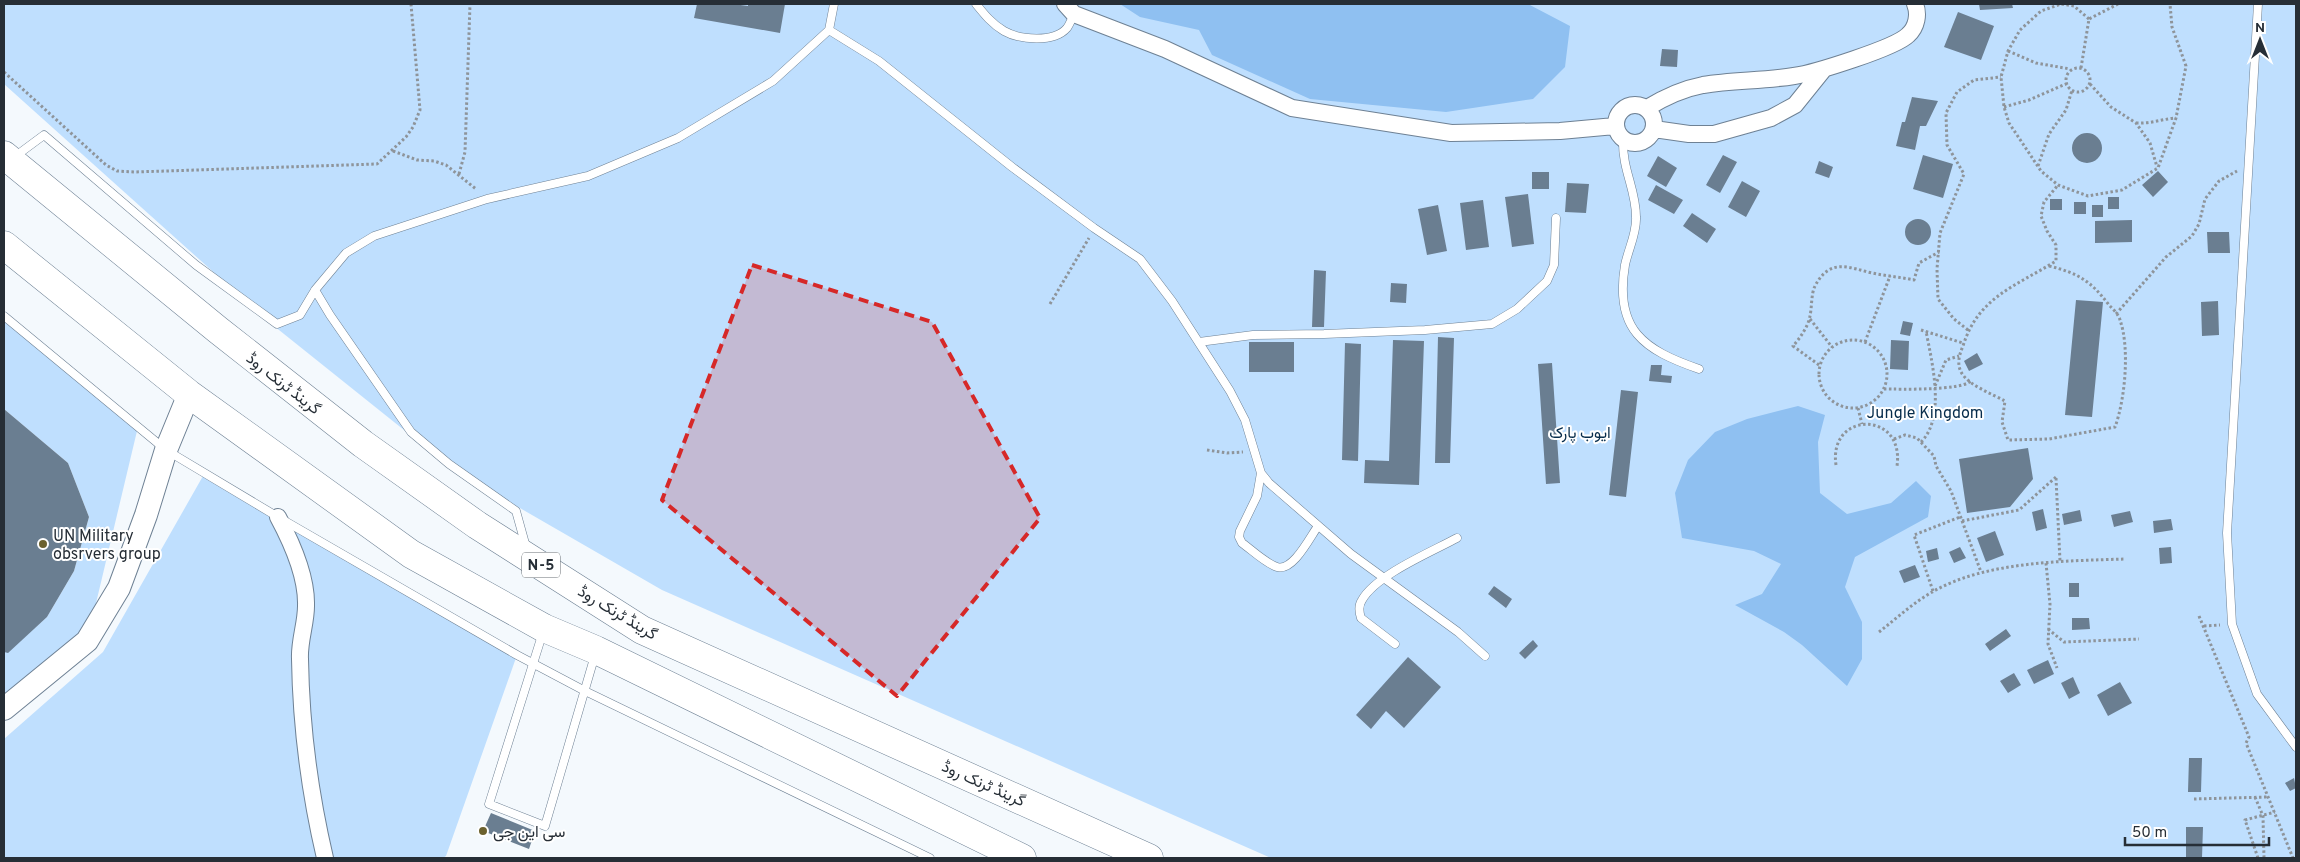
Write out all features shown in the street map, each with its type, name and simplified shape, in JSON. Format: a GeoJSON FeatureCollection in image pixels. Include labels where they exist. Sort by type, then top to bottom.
{"type":"FeatureCollection","features":[{"type":"Feature","properties":{"kind":"highway","name":"گرینڈ ٹرنک روڈ"},"geometry":{"type":"LineString","coordinates":[[7,158],[218,330],[363,444],[477,525],[642,630],[1149,858]]}},
{"type":"Feature","properties":{"kind":"highway"},"geometry":{"type":"LineString","coordinates":[[4,245],[189,394],[411,554],[544,628],[596,650],[1022,858]]}},
{"type":"Feature","properties":{"kind":"street"},"geometry":{"type":"LineString","coordinates":[[1647,108],[1670,94],[1701,85],[1795,76],[1824,69],[1862,56],[1907,37],[1916,23],[1917,16],[1914,4]]}},
{"type":"Feature","properties":{"kind":"street"},"geometry":{"type":"LineString","coordinates":[[1070,9],[1165,48],[1292,108],[1451,133],[1560,131],[1619,133],[1638,143],[1645,140],[1654,129],[1655,121],[1647,108],[1632,104],[1620,112],[1619,133]]}},
{"type":"Feature","properties":{"kind":"street"},"geometry":{"type":"LineString","coordinates":[[1654,129],[1689,134],[1714,134],[1771,118],[1795,105],[1824,69]]}},
{"type":"Feature","properties":{"kind":"street"},"geometry":{"type":"LineString","coordinates":[[4,709],[87,641],[119,588],[146,515],[166,450],[189,394]]}},
{"type":"Feature","properties":{"kind":"street"},"geometry":{"type":"LineString","coordinates":[[278,517],[288,535],[302,574],[306,606],[300,657],[316,818],[325,858]]}},
{"type":"Feature","properties":{"kind":"lane"},"geometry":{"type":"LineString","coordinates":[[7,158],[44,135],[196,265],[277,324],[300,315],[316,290],[346,252],[374,236],[486,199],[588,176],[678,138],[773,81],[828,30],[834,4]]}},
{"type":"Feature","properties":{"kind":"lane"},"geometry":{"type":"LineString","coordinates":[[976,4],[987,18],[1005,31],[1025,38],[1051,37],[1066,28],[1070,9]]}},
{"type":"Feature","properties":{"kind":"lane"},"geometry":{"type":"LineString","coordinates":[[2258,4],[2227,533],[2232,624],[2257,694],[2296,747]]}},
{"type":"Feature","properties":{"kind":"lane"},"geometry":{"type":"LineString","coordinates":[[828,30],[879,61],[1012,167],[1094,228],[1140,259],[1172,301],[1234,398],[1245,420],[1262,473],[1269,483],[1318,526],[1384,578],[1458,632],[1486,656]]}},
{"type":"Feature","properties":{"kind":"lane"},"geometry":{"type":"LineString","coordinates":[[1619,133],[1623,162],[1636,204],[1636,220],[1625,273],[1624,297],[1629,322],[1640,339],[1648,346],[1671,360],[1699,369]]}},
{"type":"Feature","properties":{"kind":"lane"},"geometry":{"type":"LineString","coordinates":[[1199,342],[1253,335],[1360,333],[1492,324],[1518,309],[1547,280],[1554,265],[1556,218]]}},
{"type":"Feature","properties":{"kind":"lane"},"geometry":{"type":"LineString","coordinates":[[316,290],[330,315],[411,432],[449,464],[516,511],[528,556]]}},
{"type":"Feature","properties":{"kind":"lane"},"geometry":{"type":"LineString","coordinates":[[4,316],[166,450],[278,517],[517,655],[584,691],[930,858]]}},
{"type":"Feature","properties":{"kind":"lane"},"geometry":{"type":"LineString","coordinates":[[1262,473],[1258,496],[1240,531],[1239,537],[1242,543],[1276,567],[1284,568],[1291,565],[1318,526]]}},
{"type":"Feature","properties":{"kind":"lane"},"geometry":{"type":"LineString","coordinates":[[1395,644],[1361,618],[1359,608],[1362,599],[1384,578],[1457,538]]}},
{"type":"Feature","properties":{"kind":"lane"},"geometry":{"type":"LineString","coordinates":[[544,628],[535,663],[489,804],[545,826],[596,650]]}},
{"type":"Feature","properties":{"kind":"path"},"geometry":{"type":"LineString","coordinates":[[4,72],[106,165],[117,171],[377,164],[393,151],[413,127],[420,110],[411,4]]}},
{"type":"Feature","properties":{"kind":"path"},"geometry":{"type":"LineString","coordinates":[[458,174],[465,152],[470,4]]}},
{"type":"Feature","properties":{"kind":"path"},"geometry":{"type":"LineString","coordinates":[[2089,19],[2074,6],[2062,4],[2041,11],[2020,30],[2008,51],[2001,77],[2004,107],[2010,123],[2038,167],[2058,185],[2088,196],[2122,190],[2158,168],[2176,118],[2186,66],[2172,27],[2170,4]]}},
{"type":"Feature","properties":{"kind":"path"},"geometry":{"type":"LineString","coordinates":[[2089,19],[2118,4]]}},
{"type":"Feature","properties":{"kind":"path"},"geometry":{"type":"LineString","coordinates":[[2081,68],[2089,19]]}},
{"type":"Feature","properties":{"kind":"path"},"geometry":{"type":"LineString","coordinates":[[2008,51],[2036,63],[2071,69],[2081,68],[2089,74],[2090,84],[2111,107],[2136,123],[2150,143],[2158,168]]}},
{"type":"Feature","properties":{"kind":"path"},"geometry":{"type":"LineString","coordinates":[[2071,69],[2066,76],[2066,84],[2072,90],[2082,91],[2090,84]]}},
{"type":"Feature","properties":{"kind":"path"},"geometry":{"type":"LineString","coordinates":[[1968,330],[1954,319],[1938,299],[1937,269],[1940,234],[1964,174],[1947,145],[1946,113],[1957,92],[1974,80],[2001,77]]}},
{"type":"Feature","properties":{"kind":"path"},"geometry":{"type":"LineString","coordinates":[[2004,107],[2038,97],[2066,84]]}},
{"type":"Feature","properties":{"kind":"path"},"geometry":{"type":"LineString","coordinates":[[2038,167],[2049,134],[2066,110],[2072,90]]}},
{"type":"Feature","properties":{"kind":"path"},"geometry":{"type":"LineString","coordinates":[[2136,123],[2149,124],[2176,118]]}},
{"type":"Feature","properties":{"kind":"path"},"geometry":{"type":"LineString","coordinates":[[393,151],[417,160],[434,161],[446,165],[486,199]]}},
{"type":"Feature","properties":{"kind":"path"},"geometry":{"type":"LineString","coordinates":[[2116,314],[2166,257],[2192,236],[2199,224],[2205,199],[2219,181],[2233,173],[2249,168]]}},
{"type":"Feature","properties":{"kind":"path"},"geometry":{"type":"LineString","coordinates":[[2049,266],[2070,271],[2093,284],[2120,319],[2124,346],[2122,409],[2115,427],[2049,439],[2008,440],[2002,422],[2005,402],[1971,381],[1960,370],[1959,356],[1968,330],[1983,307],[2010,288],[2056,262],[2056,245],[2047,231],[2041,216],[2044,202],[2058,185]]}},
{"type":"Feature","properties":{"kind":"path"},"geometry":{"type":"LineString","coordinates":[[1050,304],[1094,228]]}},
{"type":"Feature","properties":{"kind":"path"},"geometry":{"type":"LineString","coordinates":[[1819,365],[1793,346],[1810,319],[1815,287],[1832,269],[1841,266],[1854,266],[1890,276],[1914,280],[1919,263],[1939,252]]}},
{"type":"Feature","properties":{"kind":"path"},"geometry":{"type":"LineString","coordinates":[[1864,342],[1890,276]]}},
{"type":"Feature","properties":{"kind":"path"},"geometry":{"type":"LineString","coordinates":[[1810,319],[1832,347]]}},
{"type":"Feature","properties":{"kind":"path"},"geometry":{"type":"LineString","coordinates":[[1921,442],[1931,429],[1934,420],[1934,388],[1923,331],[1963,343]]}},
{"type":"Feature","properties":{"kind":"path"},"geometry":{"type":"LineString","coordinates":[[1853,340],[1864,342],[1882,356],[1886,366],[1887,378],[1884,389],[1873,402],[1858,408],[1846,408],[1836,404],[1827,397],[1821,388],[1818,376],[1819,365],[1824,355],[1832,347],[1842,342],[1853,340]]}},
{"type":"Feature","properties":{"kind":"path"},"geometry":{"type":"LineString","coordinates":[[1934,388],[1946,360],[1959,356]]}},
{"type":"Feature","properties":{"kind":"path"},"geometry":{"type":"LineString","coordinates":[[1884,389],[1963,386],[1971,381]]}},
{"type":"Feature","properties":{"kind":"path"},"geometry":{"type":"LineString","coordinates":[[1858,408],[1862,424]]}},
{"type":"Feature","properties":{"kind":"path"},"geometry":{"type":"LineString","coordinates":[[1836,465],[1834,454],[1840,439],[1851,428],[1862,424],[1872,424],[1883,428],[1894,439],[1898,456],[1897,466]]}},
{"type":"Feature","properties":{"kind":"path"},"geometry":{"type":"LineString","coordinates":[[1894,439],[1905,435],[1912,436],[1921,442],[1934,456],[1981,572]]}},
{"type":"Feature","properties":{"kind":"path"},"geometry":{"type":"LineString","coordinates":[[1206,450],[1227,453],[1254,449]]}},
{"type":"Feature","properties":{"kind":"path"},"geometry":{"type":"LineString","coordinates":[[1933,591],[1914,535],[1961,519],[2018,510],[2056,477],[2060,561]]}},
{"type":"Feature","properties":{"kind":"path"},"geometry":{"type":"LineString","coordinates":[[1879,632],[1933,591],[1981,572],[2060,561],[2125,559]]}},
{"type":"Feature","properties":{"kind":"path"},"geometry":{"type":"LineString","coordinates":[[2046,563],[2050,604],[2048,644],[2057,668]]}},
{"type":"Feature","properties":{"kind":"path"},"geometry":{"type":"LineString","coordinates":[[2199,616],[2250,737],[2246,743],[2293,858]]}},
{"type":"Feature","properties":{"kind":"path"},"geometry":{"type":"LineString","coordinates":[[2048,629],[2064,642],[2139,639]]}},
{"type":"Feature","properties":{"kind":"path"},"geometry":{"type":"LineString","coordinates":[[2254,797],[2263,816],[2264,858]]}},
{"type":"Feature","properties":{"kind":"path"},"geometry":{"type":"LineString","coordinates":[[2194,799],[2268,797]]}},
{"type":"Feature","properties":{"kind":"path"},"geometry":{"type":"LineString","coordinates":[[2258,858],[2245,820],[2274,812]]}},
{"type":"Feature","properties":{"kind":"path"},"geometry":{"type":"LineString","coordinates":[[2254,848],[2264,845]]}},
{"type":"Feature","properties":{"kind":"highlighted area"},"geometry":{"type":"Polygon","coordinates":[[[752,265],[932,322],[1040,518],[897,696],[662,500],[752,265]]]}},
{"type":"Feature","properties":{"kind":"green space","name":"ایوب پارک"},"geometry":{"type":"Polygon","coordinates":[[[4,4],[2296,4],[2296,858],[1271,858],[662,590],[454,470],[269,322],[4,84],[4,4]]]}},
{"type":"Feature","properties":{"kind":"green space"},"geometry":{"type":"Polygon","coordinates":[[[4,319],[137,431],[87,641],[4,709],[4,652],[8,652],[47,617],[74,571],[89,517],[68,463],[4,409],[4,319]]]}},
{"type":"Feature","properties":{"kind":"green space"},"geometry":{"type":"Polygon","coordinates":[[[203,476],[517,655],[446,856],[443,858],[4,858],[4,739],[103,652],[203,476]]]}},
{"type":"Feature","properties":{"kind":"shaded area"},"geometry":{"type":"Polygon","coordinates":[[[1120,4],[1528,4],[1570,26],[1565,67],[1533,99],[1446,112],[1310,99],[1212,55],[1199,30],[1140,17],[1120,4]]]}},
{"type":"Feature","properties":{"kind":"shaded area"},"geometry":{"type":"Polygon","coordinates":[[[1798,406],[1825,415],[1818,442],[1820,493],[1847,514],[1891,503],[1916,481],[1931,496],[1928,517],[1855,557],[1845,587],[1862,622],[1862,659],[1847,686],[1802,645],[1784,632],[1735,605],[1762,594],[1781,564],[1754,551],[1682,538],[1675,493],[1688,460],[1715,432],[1747,419],[1798,406]]]}},
{"type":"Feature","properties":{"kind":"building"},"geometry":{"type":"Polygon","coordinates":[[[697,4],[748,6],[748,4],[785,4],[780,33],[694,18],[697,4]]]}},
{"type":"Feature","properties":{"kind":"building"},"geometry":{"type":"Polygon","coordinates":[[[1979,4],[2012,4],[2013,8],[1980,10],[1979,4]]]}},
{"type":"Feature","properties":{"kind":"building"},"geometry":{"type":"Polygon","coordinates":[[[1958,12],[1994,26],[1981,60],[1944,47],[1958,12]]]}},
{"type":"Feature","properties":{"kind":"building"},"geometry":{"type":"Polygon","coordinates":[[[1662,49],[1678,50],[1677,67],[1660,66],[1662,49]]]}},
{"type":"Feature","properties":{"kind":"building"},"geometry":{"type":"Polygon","coordinates":[[[1912,97],[1938,101],[1926,126],[1920,126],[1915,150],[1896,146],[1902,122],[1905,122],[1912,97]]]}},
{"type":"Feature","properties":{"kind":"building"},"geometry":{"type":"Polygon","coordinates":[[[2087,133],[2093,134],[2101,142],[2101,154],[2093,162],[2087,163],[2081,162],[2073,154],[2072,148],[2073,142],[2081,134],[2087,133]]]}},
{"type":"Feature","properties":{"kind":"building"},"geometry":{"type":"Polygon","coordinates":[[[1723,155],[1737,162],[1720,193],[1706,185],[1723,155]]]}},
{"type":"Feature","properties":{"kind":"building"},"geometry":{"type":"Polygon","coordinates":[[[1923,155],[1953,164],[1943,198],[1913,189],[1923,155]]]}},
{"type":"Feature","properties":{"kind":"building"},"geometry":{"type":"Polygon","coordinates":[[[1658,156],[1677,168],[1666,187],[1647,176],[1658,156]]]}},
{"type":"Feature","properties":{"kind":"building"},"geometry":{"type":"Polygon","coordinates":[[[1819,161],[1833,167],[1829,178],[1815,173],[1819,161]]]}},
{"type":"Feature","properties":{"kind":"building"},"geometry":{"type":"Polygon","coordinates":[[[2158,171],[2168,182],[2153,197],[2142,185],[2158,171]]]}},
{"type":"Feature","properties":{"kind":"building"},"geometry":{"type":"Polygon","coordinates":[[[1532,172],[1549,172],[1549,189],[1532,189],[1532,172]]]}},
{"type":"Feature","properties":{"kind":"building"},"geometry":{"type":"Polygon","coordinates":[[[1742,181],[1760,191],[1746,217],[1728,207],[1742,181]]]}},
{"type":"Feature","properties":{"kind":"building"},"geometry":{"type":"Polygon","coordinates":[[[1567,183],[1589,184],[1586,213],[1565,212],[1567,183]]]}},
{"type":"Feature","properties":{"kind":"building"},"geometry":{"type":"Polygon","coordinates":[[[1656,185],[1683,200],[1674,214],[1648,200],[1656,185]]]}},
{"type":"Feature","properties":{"kind":"building"},"geometry":{"type":"Polygon","coordinates":[[[1528,194],[1534,244],[1512,247],[1505,197],[1528,194]]]}},
{"type":"Feature","properties":{"kind":"building"},"geometry":{"type":"Polygon","coordinates":[[[2108,197],[2119,197],[2119,209],[2108,209],[2108,197]]]}},
{"type":"Feature","properties":{"kind":"building"},"geometry":{"type":"Polygon","coordinates":[[[2050,199],[2062,199],[2062,210],[2050,210],[2050,199]]]}},
{"type":"Feature","properties":{"kind":"building"},"geometry":{"type":"Polygon","coordinates":[[[1483,200],[1489,247],[1466,250],[1460,203],[1483,200]]]}},
{"type":"Feature","properties":{"kind":"building"},"geometry":{"type":"Polygon","coordinates":[[[2074,202],[2086,202],[2086,214],[2074,214],[2074,202]]]}},
{"type":"Feature","properties":{"kind":"building"},"geometry":{"type":"Polygon","coordinates":[[[1438,205],[1447,251],[1427,255],[1418,209],[1438,205]]]}},
{"type":"Feature","properties":{"kind":"building"},"geometry":{"type":"Polygon","coordinates":[[[2092,205],[2103,205],[2103,217],[2092,217],[2092,205]]]}},
{"type":"Feature","properties":{"kind":"building"},"geometry":{"type":"Polygon","coordinates":[[[1692,213],[1716,229],[1707,243],[1683,226],[1692,213]]]}},
{"type":"Feature","properties":{"kind":"building"},"geometry":{"type":"Polygon","coordinates":[[[1918,219],[1928,222],[1931,232],[1928,242],[1918,245],[1908,242],[1905,232],[1908,222],[1918,219]]]}},
{"type":"Feature","properties":{"kind":"building"},"geometry":{"type":"Polygon","coordinates":[[[2132,220],[2132,242],[2095,243],[2095,221],[2132,220]]]}},
{"type":"Feature","properties":{"kind":"building"},"geometry":{"type":"Polygon","coordinates":[[[2207,232],[2229,232],[2230,253],[2208,253],[2207,232]]]}},
{"type":"Feature","properties":{"kind":"building"},"geometry":{"type":"Polygon","coordinates":[[[1314,270],[1326,271],[1324,327],[1312,327],[1314,270]]]}},
{"type":"Feature","properties":{"kind":"building"},"geometry":{"type":"Polygon","coordinates":[[[1391,283],[1407,284],[1406,303],[1390,302],[1391,283]]]}},
{"type":"Feature","properties":{"kind":"building"},"geometry":{"type":"Polygon","coordinates":[[[2076,300],[2103,302],[2092,417],[2065,415],[2076,300]]]}},
{"type":"Feature","properties":{"kind":"building"},"geometry":{"type":"Polygon","coordinates":[[[2218,301],[2219,335],[2202,336],[2201,302],[2218,301]]]}},
{"type":"Feature","properties":{"kind":"building"},"geometry":{"type":"Polygon","coordinates":[[[1903,321],[1913,323],[1910,336],[1900,334],[1903,321]]]}},
{"type":"Feature","properties":{"kind":"building"},"geometry":{"type":"Polygon","coordinates":[[[1438,337],[1454,338],[1450,463],[1435,463],[1438,337]]]}},
{"type":"Feature","properties":{"kind":"building"},"geometry":{"type":"Polygon","coordinates":[[[1393,340],[1424,341],[1419,485],[1364,483],[1365,460],[1389,461],[1393,340]]]}},
{"type":"Feature","properties":{"kind":"building"},"geometry":{"type":"Polygon","coordinates":[[[1891,340],[1909,341],[1908,370],[1890,369],[1891,340]]]}},
{"type":"Feature","properties":{"kind":"building"},"geometry":{"type":"Polygon","coordinates":[[[1249,342],[1294,342],[1294,372],[1249,372],[1249,342]]]}},
{"type":"Feature","properties":{"kind":"building"},"geometry":{"type":"Polygon","coordinates":[[[1345,343],[1361,344],[1358,461],[1342,460],[1345,343]]]}},
{"type":"Feature","properties":{"kind":"building"},"geometry":{"type":"Polygon","coordinates":[[[1977,353],[1983,364],[1969,371],[1964,361],[1977,353]]]}},
{"type":"Feature","properties":{"kind":"building"},"geometry":{"type":"Polygon","coordinates":[[[1552,363],[1560,483],[1546,484],[1538,364],[1552,363]]]}},
{"type":"Feature","properties":{"kind":"building"},"geometry":{"type":"Polygon","coordinates":[[[1651,365],[1662,365],[1661,375],[1672,376],[1671,383],[1649,381],[1651,365]]]}},
{"type":"Feature","properties":{"kind":"building"},"geometry":{"type":"Polygon","coordinates":[[[1621,390],[1638,392],[1626,497],[1609,495],[1621,390]]]}},
{"type":"Feature","properties":{"kind":"building","name":"UN Military obsrvers group"},"geometry":{"type":"Polygon","coordinates":[[[4,409],[68,463],[89,517],[74,571],[47,617],[8,653],[4,652],[4,409]]]}},
{"type":"Feature","properties":{"kind":"building"},"geometry":{"type":"Polygon","coordinates":[[[2028,448],[2033,479],[2010,507],[1967,513],[1959,459],[2028,448]]]}},
{"type":"Feature","properties":{"kind":"building"},"geometry":{"type":"Polygon","coordinates":[[[2043,509],[2047,528],[2036,531],[2032,512],[2043,509]]]}},
{"type":"Feature","properties":{"kind":"building"},"geometry":{"type":"Polygon","coordinates":[[[2080,510],[2082,521],[2064,525],[2062,514],[2080,510]]]}},
{"type":"Feature","properties":{"kind":"building"},"geometry":{"type":"Polygon","coordinates":[[[2130,511],[2133,522],[2114,527],[2111,515],[2130,511]]]}},
{"type":"Feature","properties":{"kind":"building"},"geometry":{"type":"Polygon","coordinates":[[[2171,519],[2173,530],[2154,533],[2153,521],[2171,519]]]}},
{"type":"Feature","properties":{"kind":"building"},"geometry":{"type":"Polygon","coordinates":[[[1995,531],[2004,555],[1986,562],[1977,538],[1995,531]]]}},
{"type":"Feature","properties":{"kind":"building"},"geometry":{"type":"Polygon","coordinates":[[[1960,547],[1966,558],[1954,563],[1949,552],[1960,547]]]}},
{"type":"Feature","properties":{"kind":"building"},"geometry":{"type":"Polygon","coordinates":[[[2171,547],[2172,563],[2160,564],[2159,548],[2171,547]]]}},
{"type":"Feature","properties":{"kind":"building"},"geometry":{"type":"Polygon","coordinates":[[[1937,548],[1939,559],[1928,562],[1926,551],[1937,548]]]}},
{"type":"Feature","properties":{"kind":"building"},"geometry":{"type":"Polygon","coordinates":[[[1915,565],[1920,577],[1904,583],[1899,571],[1915,565]]]}},
{"type":"Feature","properties":{"kind":"building"},"geometry":{"type":"Polygon","coordinates":[[[2069,583],[2079,583],[2079,597],[2069,597],[2069,583]]]}},
{"type":"Feature","properties":{"kind":"building"},"geometry":{"type":"Polygon","coordinates":[[[1494,586],[1512,599],[1506,608],[1488,594],[1494,586]]]}},
{"type":"Feature","properties":{"kind":"building"},"geometry":{"type":"Polygon","coordinates":[[[2072,618],[2089,618],[2090,629],[2072,630],[2072,618]]]}},
{"type":"Feature","properties":{"kind":"building"},"geometry":{"type":"Polygon","coordinates":[[[2006,629],[2011,636],[1990,651],[1985,644],[2006,629]]]}},
{"type":"Feature","properties":{"kind":"building"},"geometry":{"type":"Polygon","coordinates":[[[1533,640],[1538,646],[1525,659],[1519,653],[1533,640]]]}},
{"type":"Feature","properties":{"kind":"building"},"geometry":{"type":"Polygon","coordinates":[[[1408,657],[1441,687],[1404,728],[1386,711],[1371,729],[1356,715],[1408,657]]]}},
{"type":"Feature","properties":{"kind":"building"},"geometry":{"type":"Polygon","coordinates":[[[2048,660],[2054,674],[2034,684],[2027,670],[2048,660]]]}},
{"type":"Feature","properties":{"kind":"building"},"geometry":{"type":"Polygon","coordinates":[[[2014,673],[2021,685],[2008,693],[2000,681],[2014,673]]]}},
{"type":"Feature","properties":{"kind":"building"},"geometry":{"type":"Polygon","coordinates":[[[2073,677],[2080,693],[2069,699],[2061,683],[2073,677]]]}},
{"type":"Feature","properties":{"kind":"building"},"geometry":{"type":"Polygon","coordinates":[[[2120,682],[2132,703],[2108,716],[2097,695],[2120,682]]]}},
{"type":"Feature","properties":{"kind":"building"},"geometry":{"type":"Polygon","coordinates":[[[2189,758],[2202,758],[2201,792],[2188,792],[2189,758]]]}},
{"type":"Feature","properties":{"kind":"building"},"geometry":{"type":"Polygon","coordinates":[[[2294,778],[2296,788],[2290,791],[2285,783],[2294,778]]]}},
{"type":"Feature","properties":{"kind":"building"},"geometry":{"type":"Polygon","coordinates":[[[491,813],[535,831],[529,849],[483,831],[491,813]]]}},
{"type":"Feature","properties":{"kind":"building"},"geometry":{"type":"Polygon","coordinates":[[[2186,827],[2203,827],[2202,858],[2186,858],[2186,827]]]}},
{"type":"Feature","properties":{"kind":"place","name":"UN Military obsrvers group"},"geometry":{"type":"Point","coordinates":[43,544]}},
{"type":"Feature","properties":{"kind":"place","name":"سی این جی"},"geometry":{"type":"Point","coordinates":[483,831]}},
{"type":"Feature","properties":{"kind":"park label","name":"Jungle Kingdom"},"geometry":{"type":"Point","coordinates":[1925,412]}}]}
